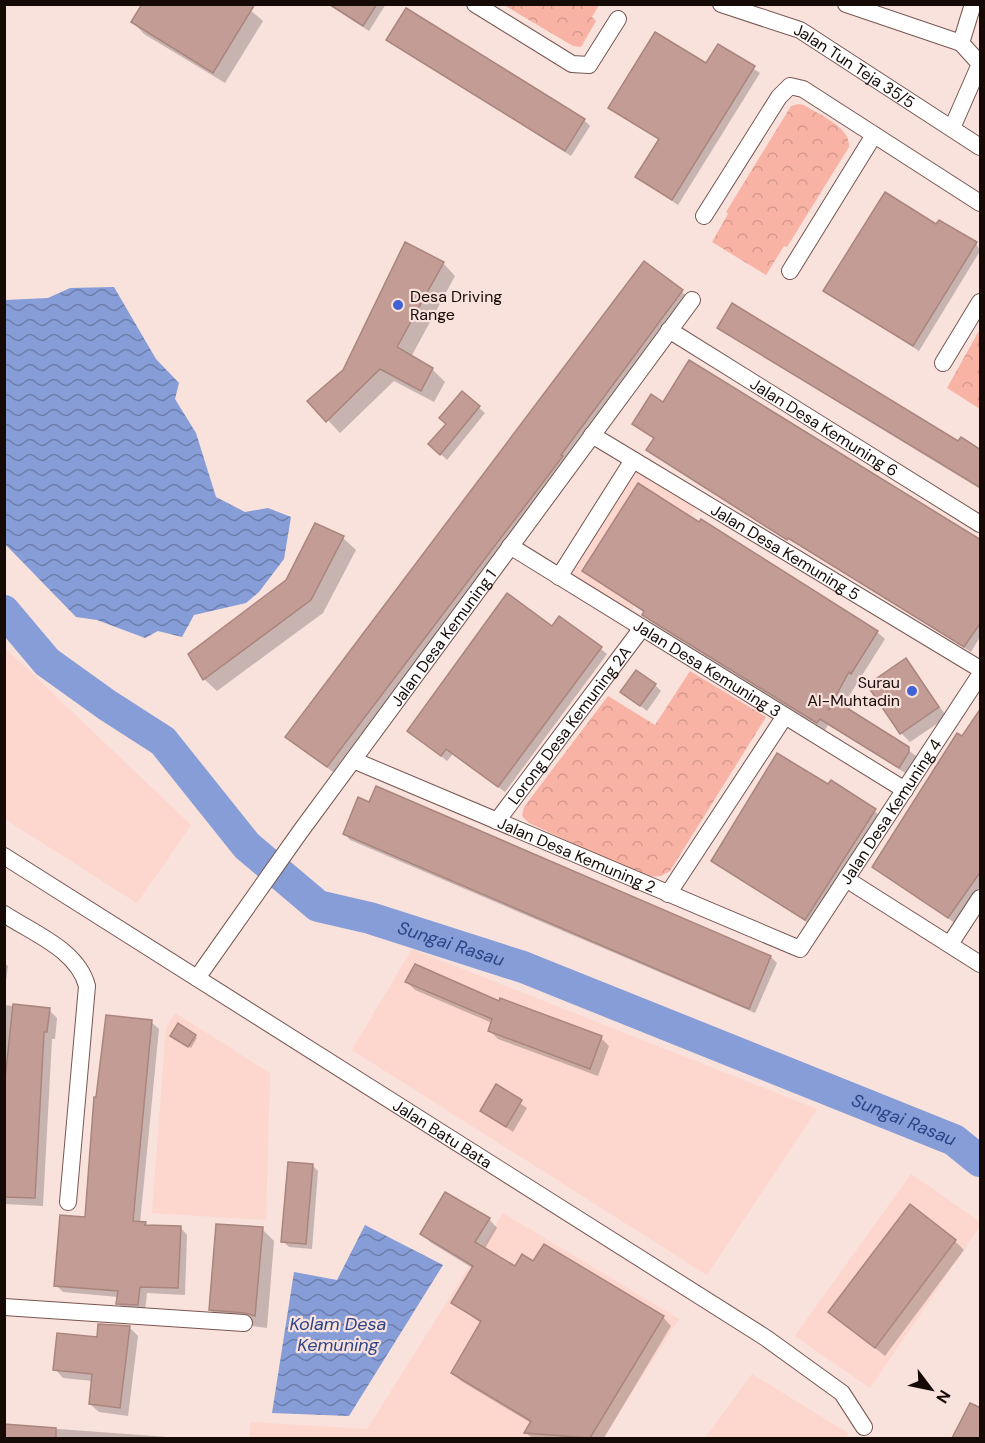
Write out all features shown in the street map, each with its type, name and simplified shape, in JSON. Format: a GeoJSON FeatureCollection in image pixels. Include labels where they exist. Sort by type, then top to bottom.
{"type":"FeatureCollection","features":[{"type":"Feature","properties":{"kind":"street"},"geometry":{"type":"LineString","coordinates":[[475,4],[572,64],[589,64],[618,19]]}},
{"type":"Feature","properties":{"kind":"street","name":"Jalan Tun Teja 35/5"},"geometry":{"type":"LineString","coordinates":[[721,4],[800,30],[977,144]]}},
{"type":"Feature","properties":{"kind":"street"},"geometry":{"type":"LineString","coordinates":[[846,4],[961,43],[981,64],[951,128]]}},
{"type":"Feature","properties":{"kind":"street"},"geometry":{"type":"LineString","coordinates":[[961,43],[973,4]]}},
{"type":"Feature","properties":{"kind":"street"},"geometry":{"type":"LineString","coordinates":[[704,216],[779,97],[790,86],[803,89],[981,203]]}},
{"type":"Feature","properties":{"kind":"street"},"geometry":{"type":"LineString","coordinates":[[977,144],[981,126]]}},
{"type":"Feature","properties":{"kind":"street"},"geometry":{"type":"LineString","coordinates":[[790,271],[874,135]]}},
{"type":"Feature","properties":{"kind":"street","name":"Jalan Desa Kemuning 1"},"geometry":{"type":"LineString","coordinates":[[197,978],[300,832],[692,300]]}},
{"type":"Feature","properties":{"kind":"street"},"geometry":{"type":"LineString","coordinates":[[942,363],[981,302]]}},
{"type":"Feature","properties":{"kind":"street","name":"Jalan Desa Kemuning 6"},"geometry":{"type":"LineString","coordinates":[[669,330],[981,524]]}},
{"type":"Feature","properties":{"kind":"street","name":"Jalan Desa Kemuning 5"},"geometry":{"type":"LineString","coordinates":[[592,435],[981,669]]}},
{"type":"Feature","properties":{"kind":"street"},"geometry":{"type":"LineString","coordinates":[[559,577],[633,460]]}},
{"type":"Feature","properties":{"kind":"street","name":"Jalan Desa Kemuning 3"},"geometry":{"type":"LineString","coordinates":[[510,546],[905,790]]}},
{"type":"Feature","properties":{"kind":"street","name":"Lorong Desa Kemuning 2A"},"geometry":{"type":"LineString","coordinates":[[496,821],[642,628]]}},
{"type":"Feature","properties":{"kind":"street","name":"Jalan Desa Kemuning 4"},"geometry":{"type":"LineString","coordinates":[[800,949],[981,675]]}},
{"type":"Feature","properties":{"kind":"street"},"geometry":{"type":"LineString","coordinates":[[668,894],[785,716]]}},
{"type":"Feature","properties":{"kind":"street","name":"Jalan Desa Kemuning 2"},"geometry":{"type":"LineString","coordinates":[[353,760],[800,949]]}},
{"type":"Feature","properties":{"kind":"street","name":"Jalan Batu Bata"},"geometry":{"type":"LineString","coordinates":[[4,856],[766,1338],[842,1393],[864,1427]]}},
{"type":"Feature","properties":{"kind":"street"},"geometry":{"type":"LineString","coordinates":[[846,879],[981,964]]}},
{"type":"Feature","properties":{"kind":"street"},"geometry":{"type":"LineString","coordinates":[[950,944],[981,898]]}},
{"type":"Feature","properties":{"kind":"street"},"geometry":{"type":"LineString","coordinates":[[4,914],[68,955],[81,970],[87,986],[68,1202]]}},
{"type":"Feature","properties":{"kind":"street"},"geometry":{"type":"LineString","coordinates":[[4,1307],[244,1323]]}},
{"type":"Feature","properties":{"kind":"shaded area"},"geometry":{"type":"Polygon","coordinates":[[[635,468],[697,505],[631,611],[569,573],[635,468]]]}},
{"type":"Feature","properties":{"kind":"shaded area"},"geometry":{"type":"Polygon","coordinates":[[[5,648],[191,825],[137,903],[5,819],[5,648]]]}},
{"type":"Feature","properties":{"kind":"shaded area"},"geometry":{"type":"Polygon","coordinates":[[[412,949],[817,1109],[707,1275],[352,1050],[412,949]]]}},
{"type":"Feature","properties":{"kind":"shaded area"},"geometry":{"type":"Polygon","coordinates":[[[175,1013],[270,1073],[266,1220],[152,1213],[166,1027],[175,1013]]]}},
{"type":"Feature","properties":{"kind":"shaded area"},"geometry":{"type":"Polygon","coordinates":[[[911,1174],[980,1222],[980,1226],[870,1388],[795,1336],[911,1174]]]}},
{"type":"Feature","properties":{"kind":"shaded area"},"geometry":{"type":"Polygon","coordinates":[[[503,1213],[679,1319],[603,1438],[249,1438],[251,1422],[367,1429],[503,1213]]]}},
{"type":"Feature","properties":{"kind":"shaded area"},"geometry":{"type":"Polygon","coordinates":[[[752,1374],[848,1433],[846,1438],[705,1438],[752,1374]]]}},
{"type":"Feature","properties":{"kind":"green space"},"geometry":{"type":"Polygon","coordinates":[[[504,5],[599,5],[592,17],[596,21],[581,47],[573,46],[504,5]]]}},
{"type":"Feature","properties":{"kind":"green space"},"geometry":{"type":"Polygon","coordinates":[[[798,104],[825,117],[840,128],[845,133],[849,147],[787,247],[784,246],[766,275],[712,242],[728,214],[726,212],[791,106],[798,104]]]}},
{"type":"Feature","properties":{"kind":"green space"},"geometry":{"type":"Polygon","coordinates":[[[980,329],[980,409],[947,388],[980,329]]]}},
{"type":"Feature","properties":{"kind":"green space"},"geometry":{"type":"Polygon","coordinates":[[[690,671],[766,717],[670,871],[661,876],[645,877],[529,823],[522,816],[524,807],[608,696],[655,725],[690,671]]]}},
{"type":"Feature","properties":{"kind":"water"},"geometry":{"type":"Polygon","coordinates":[[[114,287],[156,359],[179,383],[175,399],[196,433],[216,497],[245,512],[268,508],[291,517],[284,559],[259,592],[246,603],[194,615],[182,637],[158,631],[145,638],[97,620],[76,617],[5,544],[5,300],[48,298],[70,288],[114,287]]]}},
{"type":"Feature","properties":{"kind":"water","name":"Kolam Desa Kemuning"},"geometry":{"type":"Polygon","coordinates":[[[365,1225],[443,1265],[349,1416],[272,1413],[294,1272],[337,1280],[365,1225]]]}},
{"type":"Feature","properties":{"kind":"building"},"geometry":{"type":"Polygon","coordinates":[[[142,4],[255,4],[213,73],[131,22],[142,4]]]}},
{"type":"Feature","properties":{"kind":"building"},"geometry":{"type":"Polygon","coordinates":[[[329,4],[377,4],[363,26],[329,4]]]}},
{"type":"Feature","properties":{"kind":"building"},"geometry":{"type":"Polygon","coordinates":[[[406,8],[585,119],[565,151],[386,40],[406,8]]]}},
{"type":"Feature","properties":{"kind":"building"},"geometry":{"type":"Polygon","coordinates":[[[655,32],[706,63],[718,44],[755,66],[672,200],[635,177],[659,139],[608,108],[655,32]]]}},
{"type":"Feature","properties":{"kind":"building"},"geometry":{"type":"Polygon","coordinates":[[[885,192],[936,224],[939,220],[977,242],[913,346],[823,291],[885,192]]]}},
{"type":"Feature","properties":{"kind":"building","name":"Desa Driving Range"},"geometry":{"type":"Polygon","coordinates":[[[405,242],[444,262],[397,347],[433,368],[421,391],[380,369],[326,422],[307,401],[343,370],[405,242]]]}},
{"type":"Feature","properties":{"kind":"building"},"geometry":{"type":"Polygon","coordinates":[[[644,261],[683,290],[561,455],[563,456],[327,767],[285,737],[644,261]]]}},
{"type":"Feature","properties":{"kind":"building"},"geometry":{"type":"Polygon","coordinates":[[[732,303],[958,441],[961,437],[981,450],[981,488],[717,328],[732,303]]]}},
{"type":"Feature","properties":{"kind":"building"},"geometry":{"type":"Polygon","coordinates":[[[689,360],[981,540],[981,622],[964,647],[788,538],[787,540],[646,450],[654,438],[632,424],[651,394],[663,402],[689,360]]]}},
{"type":"Feature","properties":{"kind":"building"},"geometry":{"type":"Polygon","coordinates":[[[462,391],[480,406],[440,455],[428,444],[446,424],[439,418],[462,391]]]}},
{"type":"Feature","properties":{"kind":"building"},"geometry":{"type":"Polygon","coordinates":[[[638,483],[699,522],[701,519],[878,631],[851,674],[849,672],[828,710],[839,703],[909,747],[909,752],[899,768],[820,719],[817,723],[642,615],[644,611],[582,571],[638,483]]]}},
{"type":"Feature","properties":{"kind":"building"},"geometry":{"type":"Polygon","coordinates":[[[315,523],[344,536],[311,600],[203,680],[188,654],[286,580],[315,523]]]}},
{"type":"Feature","properties":{"kind":"building"},"geometry":{"type":"Polygon","coordinates":[[[507,593],[552,626],[559,616],[602,647],[498,787],[446,749],[441,756],[407,731],[507,593]]]}},
{"type":"Feature","properties":{"kind":"building"},"geometry":{"type":"Polygon","coordinates":[[[906,658],[939,707],[900,734],[867,685],[906,658]]]}},
{"type":"Feature","properties":{"kind":"building"},"geometry":{"type":"Polygon","coordinates":[[[636,670],[656,684],[640,706],[620,692],[636,670]]]}},
{"type":"Feature","properties":{"kind":"building"},"geometry":{"type":"Polygon","coordinates":[[[981,708],[981,871],[948,918],[872,867],[957,733],[962,736],[981,708]]]}},
{"type":"Feature","properties":{"kind":"building"},"geometry":{"type":"Polygon","coordinates":[[[777,753],[828,784],[831,780],[876,809],[805,920],[711,861],[777,753]]]}},
{"type":"Feature","properties":{"kind":"building"},"geometry":{"type":"Polygon","coordinates":[[[376,786],[771,956],[749,1009],[343,834],[358,797],[369,802],[376,786]]]}},
{"type":"Feature","properties":{"kind":"building"},"geometry":{"type":"Polygon","coordinates":[[[415,964],[499,1001],[500,998],[602,1036],[590,1069],[488,1031],[492,1019],[405,982],[415,964]]]}},
{"type":"Feature","properties":{"kind":"building"},"geometry":{"type":"Polygon","coordinates":[[[13,1004],[50,1008],[47,1032],[44,1032],[35,1198],[4,1197],[4,1090],[13,1004]]]}},
{"type":"Feature","properties":{"kind":"building"},"geometry":{"type":"Polygon","coordinates":[[[106,1015],[152,1020],[133,1221],[146,1222],[145,1225],[181,1226],[178,1288],[140,1287],[138,1305],[116,1304],[118,1291],[54,1286],[60,1215],[85,1217],[94,1097],[96,1097],[106,1015]]]}},
{"type":"Feature","properties":{"kind":"building"},"geometry":{"type":"Polygon","coordinates":[[[178,1023],[196,1035],[188,1047],[170,1036],[178,1023]]]}},
{"type":"Feature","properties":{"kind":"building"},"geometry":{"type":"Polygon","coordinates":[[[496,1084],[522,1100],[506,1127],[480,1111],[496,1084]]]}},
{"type":"Feature","properties":{"kind":"building"},"geometry":{"type":"Polygon","coordinates":[[[288,1162],[313,1164],[306,1244],[281,1242],[288,1162]]]}},
{"type":"Feature","properties":{"kind":"building"},"geometry":{"type":"Polygon","coordinates":[[[445,1192],[490,1218],[475,1242],[515,1266],[522,1254],[533,1261],[544,1244],[664,1316],[590,1438],[524,1433],[531,1421],[451,1373],[481,1321],[451,1303],[473,1266],[420,1234],[445,1192]]]}},
{"type":"Feature","properties":{"kind":"building"},"geometry":{"type":"Polygon","coordinates":[[[910,1204],[956,1240],[875,1348],[828,1312],[910,1204]]]}},
{"type":"Feature","properties":{"kind":"building"},"geometry":{"type":"Polygon","coordinates":[[[216,1224],[263,1227],[255,1316],[209,1310],[216,1224]]]}},
{"type":"Feature","properties":{"kind":"building"},"geometry":{"type":"Polygon","coordinates":[[[98,1324],[130,1326],[120,1408],[89,1404],[92,1374],[53,1370],[57,1333],[97,1337],[98,1324]]]}},
{"type":"Feature","properties":{"kind":"building"},"geometry":{"type":"Polygon","coordinates":[[[970,1403],[981,1408],[981,1438],[952,1438],[970,1403]]]}},
{"type":"Feature","properties":{"kind":"building"},"geometry":{"type":"Polygon","coordinates":[[[4,1424],[56,1428],[56,1438],[4,1438],[4,1424]]]}},
{"type":"Feature","properties":{"kind":"waterway","name":"Sungai Rasau"},"geometry":{"type":"LineString","coordinates":[[4,611],[47,662],[163,741],[247,846],[318,906],[370,918],[523,967],[954,1140],[980,1161]]}},
{"type":"Feature","properties":{"kind":"place","name":"Desa Driving Range"},"geometry":{"type":"Point","coordinates":[398,305]}},
{"type":"Feature","properties":{"kind":"place","name":"Surau Al-Muhtadin"},"geometry":{"type":"Point","coordinates":[912,691]}}]}
